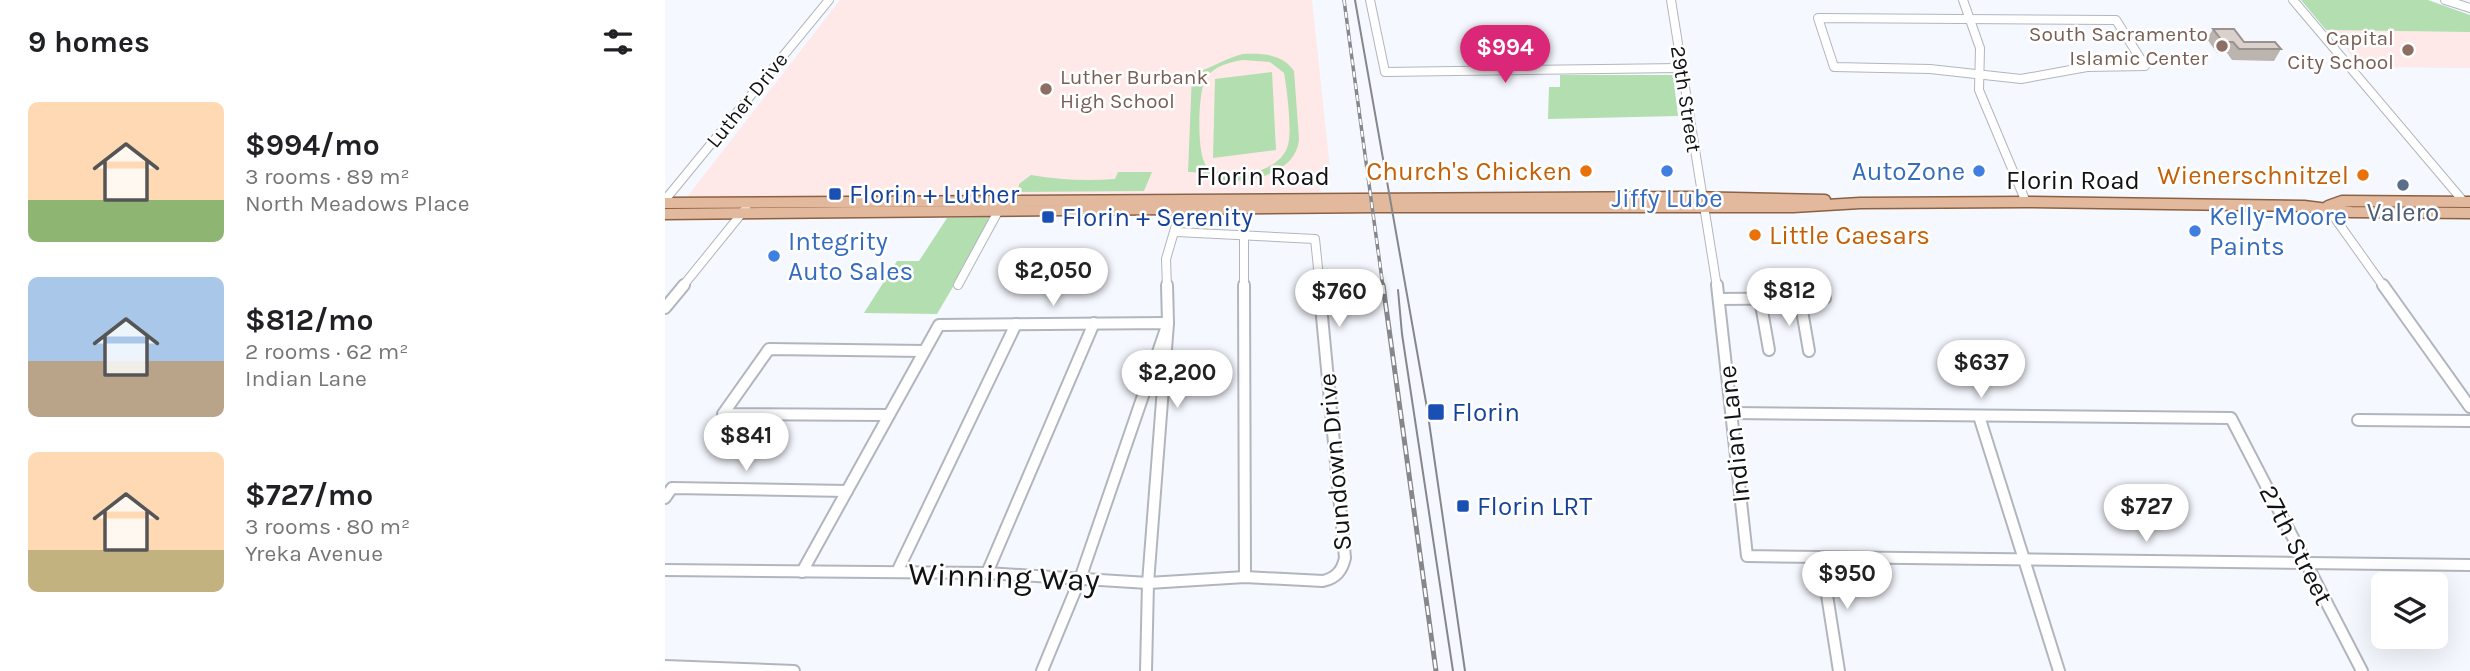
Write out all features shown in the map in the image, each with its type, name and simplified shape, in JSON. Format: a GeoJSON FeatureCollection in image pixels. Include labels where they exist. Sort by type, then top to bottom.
{"type":"FeatureCollection","features":[{"type":"Feature","properties":{"kind":"main road","name":"Florin Road"},"geometry":{"type":"LineString","coordinates":[[665,214],[742,214],[1202,199],[1703,202],[1793,207],[1860,203],[2027,202],[2327,206],[2351,212],[2470,213]]}},
{"type":"Feature","properties":{"kind":"main road"},"geometry":{"type":"LineString","coordinates":[[1181,208],[1202,199]]}},
{"type":"Feature","properties":{"kind":"main road","name":"Florin Road"},"geometry":{"type":"LineString","coordinates":[[2327,206],[2342,201],[2467,202]]}},
{"type":"Feature","properties":{"kind":"main road","name":"Florin Road"},"geometry":{"type":"LineString","coordinates":[[665,202],[1181,208],[1703,202]]}},
{"type":"Feature","properties":{"kind":"main road"},"geometry":{"type":"LineString","coordinates":[[2440,212],[2467,202]]}},
{"type":"Feature","properties":{"kind":"street","name":"Luther Drive"},"geometry":{"type":"LineString","coordinates":[[665,202],[829,0]]}},
{"type":"Feature","properties":{"kind":"street"},"geometry":{"type":"LineString","coordinates":[[1370,0],[1385,72],[1680,68]]}},
{"type":"Feature","properties":{"kind":"street","name":"29th Street"},"geometry":{"type":"LineString","coordinates":[[1671,0],[1703,202]]}},
{"type":"Feature","properties":{"kind":"street"},"geometry":{"type":"LineString","coordinates":[[1963,0],[1980,48],[1979,90],[2027,202]]}},
{"type":"Feature","properties":{"kind":"street"},"geometry":{"type":"LineString","coordinates":[[2293,0],[2467,202]]}},
{"type":"Feature","properties":{"kind":"street"},"geometry":{"type":"LineString","coordinates":[[2445,0],[2470,8]]}},
{"type":"Feature","properties":{"kind":"street"},"geometry":{"type":"LineString","coordinates":[[1818,18],[2116,20],[2145,66],[2087,67],[2033,78],[1978,75],[1919,68],[1833,67],[1818,18]]}},
{"type":"Feature","properties":{"kind":"street"},"geometry":{"type":"LineString","coordinates":[[665,308],[751,202]]}},
{"type":"Feature","properties":{"kind":"street","name":"Indian Lane"},"geometry":{"type":"LineString","coordinates":[[1703,202],[1719,299],[1747,556],[1821,557]]}},
{"type":"Feature","properties":{"kind":"street"},"geometry":{"type":"LineString","coordinates":[[958,285],[1002,205]]}},
{"type":"Feature","properties":{"kind":"street"},"geometry":{"type":"LineString","coordinates":[[2327,206],[2470,407]]}},
{"type":"Feature","properties":{"kind":"street"},"geometry":{"type":"LineString","coordinates":[[1146,671],[1148,583],[1168,323],[1167,259],[1181,208]]}},
{"type":"Feature","properties":{"kind":"street","name":"Sundown Drive"},"geometry":{"type":"LineString","coordinates":[[1176,232],[1315,239],[1345,558],[1339,573]]}},
{"type":"Feature","properties":{"kind":"street"},"geometry":{"type":"LineString","coordinates":[[1244,235],[1245,578]]}},
{"type":"Feature","properties":{"kind":"street"},"geometry":{"type":"LineString","coordinates":[[1719,299],[1825,298]]}},
{"type":"Feature","properties":{"kind":"street"},"geometry":{"type":"LineString","coordinates":[[1760,299],[1769,350]]}},
{"type":"Feature","properties":{"kind":"street"},"geometry":{"type":"LineString","coordinates":[[1800,299],[1809,351]]}},
{"type":"Feature","properties":{"kind":"street"},"geometry":{"type":"LineString","coordinates":[[987,573],[1094,323]]}},
{"type":"Feature","properties":{"kind":"street"},"geometry":{"type":"LineString","coordinates":[[802,572],[939,325],[1168,323]]}},
{"type":"Feature","properties":{"kind":"street"},"geometry":{"type":"LineString","coordinates":[[1042,671],[1080,579],[1168,323]]}},
{"type":"Feature","properties":{"kind":"street"},"geometry":{"type":"LineString","coordinates":[[897,572],[1016,324]]}},
{"type":"Feature","properties":{"kind":"street"},"geometry":{"type":"LineString","coordinates":[[887,415],[723,414],[769,349],[924,351]]}},
{"type":"Feature","properties":{"kind":"street"},"geometry":{"type":"LineString","coordinates":[[1731,413],[1979,415],[2059,671]]}},
{"type":"Feature","properties":{"kind":"street","name":"27th Street"},"geometry":{"type":"LineString","coordinates":[[1979,415],[2231,418],[2362,671]]}},
{"type":"Feature","properties":{"kind":"street"},"geometry":{"type":"LineString","coordinates":[[2358,420],[2470,421]]}},
{"type":"Feature","properties":{"kind":"street"},"geometry":{"type":"LineString","coordinates":[[665,498],[672,488],[847,491]]}},
{"type":"Feature","properties":{"kind":"street"},"geometry":{"type":"LineString","coordinates":[[1839,671],[1821,557],[2470,565]]}},
{"type":"Feature","properties":{"kind":"street","name":"Winning Way"},"geometry":{"type":"LineString","coordinates":[[665,570],[987,573],[1148,583],[1245,578],[1326,580],[1339,573]]}},
{"type":"Feature","properties":{"kind":"street"},"geometry":{"type":"LineString","coordinates":[[665,666],[794,671]]}},
{"type":"Feature","properties":{"kind":"shaded area","name":"Luther Burbank High School"},"geometry":{"type":"Polygon","coordinates":[[[840,0],[1312,0],[1331,178],[1317,180],[1321,192],[687,197],[840,0]]]}},
{"type":"Feature","properties":{"kind":"shaded area","name":"Capital City School"},"geometry":{"type":"Polygon","coordinates":[[[2330,30],[2470,32],[2470,68],[2361,67],[2330,30]]]}},
{"type":"Feature","properties":{"kind":"green space"},"geometry":{"type":"Polygon","coordinates":[[[2301,0],[2428,0],[2470,15],[2470,32],[2326,30],[2301,0]]]}},
{"type":"Feature","properties":{"kind":"green space"},"geometry":{"type":"Polygon","coordinates":[[[1265,54],[1284,61],[1294,71],[1299,139],[1296,151],[1280,168],[1257,178],[1219,180],[1188,172],[1192,73],[1236,56],[1265,54]],[[1233,62],[1218,68],[1206,78],[1200,108],[1201,150],[1207,166],[1216,171],[1238,175],[1263,170],[1282,157],[1287,148],[1289,123],[1284,73],[1270,62],[1233,62]]]}},
{"type":"Feature","properties":{"kind":"green space"},"geometry":{"type":"Polygon","coordinates":[[[1272,72],[1276,150],[1213,158],[1215,79],[1272,72]]]}},
{"type":"Feature","properties":{"kind":"green space"},"geometry":{"type":"Polygon","coordinates":[[[1560,75],[1673,75],[1678,116],[1548,119],[1549,87],[1560,87],[1560,75]]]}},
{"type":"Feature","properties":{"kind":"green space"},"geometry":{"type":"Polygon","coordinates":[[[1118,172],[1152,172],[1144,191],[1018,192],[1019,184],[1031,175],[1105,180],[1115,179],[1118,172]]]}},
{"type":"Feature","properties":{"kind":"green space"},"geometry":{"type":"Polygon","coordinates":[[[991,217],[990,224],[937,314],[864,313],[897,261],[919,261],[947,218],[991,217]]]}},
{"type":"Feature","properties":{"kind":"building"},"geometry":{"type":"Polygon","coordinates":[[[2213,29],[2234,29],[2244,42],[2275,42],[2281,49],[2239,49],[2233,42],[2223,42],[2213,29]]]}},
{"type":"Feature","properties":{"kind":"tram line"},"geometry":{"type":"LineString","coordinates":[[1355,0],[1427,408],[1465,671]]}},
{"type":"Feature","properties":{"kind":"tram line"},"geometry":{"type":"LineString","coordinates":[[1398,290],[1402,334],[1453,671]]}},
{"type":"Feature","properties":{"kind":"railway"},"geometry":{"type":"LineString","coordinates":[[1344,0],[1383,287]]}},
{"type":"Feature","properties":{"kind":"railway"},"geometry":{"type":"LineString","coordinates":[[1383,285],[1436,671]]}},
{"type":"Feature","properties":{"kind":"place","name":"South Sacramento Islamic Center"},"geometry":{"type":"Point","coordinates":[2222,46]}},
{"type":"Feature","properties":{"kind":"place","name":"Capital City School"},"geometry":{"type":"Point","coordinates":[2408,50]}},
{"type":"Feature","properties":{"kind":"place","name":"Luther Burbank High School"},"geometry":{"type":"Point","coordinates":[1046,89]}},
{"type":"Feature","properties":{"kind":"place","name":"Church's Chicken"},"geometry":{"type":"Point","coordinates":[1586,171]}},
{"type":"Feature","properties":{"kind":"place","name":"Jiffy Lube"},"geometry":{"type":"Point","coordinates":[1667,171]}},
{"type":"Feature","properties":{"kind":"place","name":"AutoZone"},"geometry":{"type":"Point","coordinates":[1979,171]}},
{"type":"Feature","properties":{"kind":"place","name":"Wienerschnitzel"},"geometry":{"type":"Point","coordinates":[2363,175]}},
{"type":"Feature","properties":{"kind":"place","name":"Valero"},"geometry":{"type":"Point","coordinates":[2403,185]}},
{"type":"Feature","properties":{"kind":"place","name":"Florin + Luther"},"geometry":{"type":"Point","coordinates":[835,194]}},
{"type":"Feature","properties":{"kind":"place","name":"Florin + Serenity"},"geometry":{"type":"Point","coordinates":[1048,217]}},
{"type":"Feature","properties":{"kind":"place","name":"Kelly-Moore Paints"},"geometry":{"type":"Point","coordinates":[2195,231]}},
{"type":"Feature","properties":{"kind":"place","name":"Little Caesars"},"geometry":{"type":"Point","coordinates":[1755,235]}},
{"type":"Feature","properties":{"kind":"place","name":"Integrity Auto Sales"},"geometry":{"type":"Point","coordinates":[774,256]}},
{"type":"Feature","properties":{"kind":"place","name":"Florin"},"geometry":{"type":"Point","coordinates":[1436,412]}},
{"type":"Feature","properties":{"kind":"place","name":"Florin LRT"},"geometry":{"type":"Point","coordinates":[1463,506]}}]}
